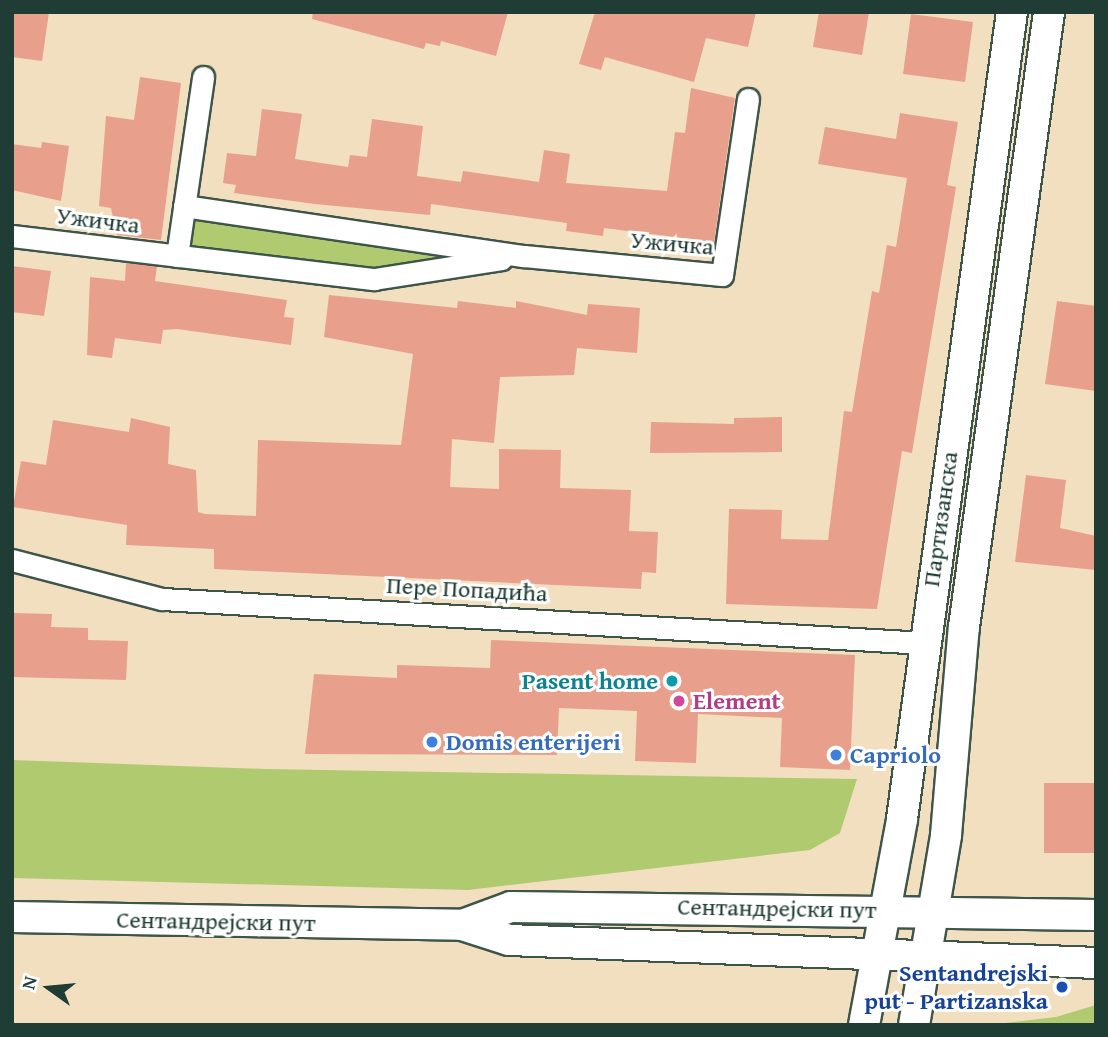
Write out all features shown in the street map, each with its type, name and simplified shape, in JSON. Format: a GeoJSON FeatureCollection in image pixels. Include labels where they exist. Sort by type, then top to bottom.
{"type":"FeatureCollection","features":[{"type":"Feature","properties":{"kind":"main road","name":"Партизанска"},"geometry":{"type":"LineString","coordinates":[[864,1025],[885,909],[924,643],[1012,12]]}},
{"type":"Feature","properties":{"kind":"main road","name":"Партизанска"},"geometry":{"type":"LineString","coordinates":[[914,1025],[946,835],[964,627],[1049,12]]}},
{"type":"Feature","properties":{"kind":"main road","name":"Сентандрејски пут"},"geometry":{"type":"LineString","coordinates":[[462,925],[511,907],[885,909],[1096,915]]}},
{"type":"Feature","properties":{"kind":"main road","name":"Сентандрејски пут"},"geometry":{"type":"LineString","coordinates":[[12,917],[462,925],[509,940],[925,960],[1096,963]]}},
{"type":"Feature","properties":{"kind":"street"},"geometry":{"type":"LineString","coordinates":[[177,256],[203,76]]}},
{"type":"Feature","properties":{"kind":"street","name":"Ужичка"},"geometry":{"type":"LineString","coordinates":[[184,206],[524,256],[722,275],[748,99]]}},
{"type":"Feature","properties":{"kind":"street","name":"Ужичка"},"geometry":{"type":"LineString","coordinates":[[12,236],[374,279],[524,256]]}},
{"type":"Feature","properties":{"kind":"street","name":"Пере Попадића"},"geometry":{"type":"LineString","coordinates":[[12,560],[162,598],[924,643]]}},
{"type":"Feature","properties":{"kind":"green space"},"geometry":{"type":"Polygon","coordinates":[[[192,214],[481,256],[373,271],[187,248],[192,214]]]}},
{"type":"Feature","properties":{"kind":"green space"},"geometry":{"type":"Polygon","coordinates":[[[12,760],[266,769],[857,779],[840,833],[810,850],[468,890],[12,878],[12,760]]]}},
{"type":"Feature","properties":{"kind":"green space"},"geometry":{"type":"Polygon","coordinates":[[[1096,1005],[1096,1025],[988,1025],[1056,1017],[1096,1005]]]}},
{"type":"Feature","properties":{"kind":"building"},"geometry":{"type":"Polygon","coordinates":[[[12,12],[49,12],[42,61],[12,57],[12,12]]]}},
{"type":"Feature","properties":{"kind":"building"},"geometry":{"type":"Polygon","coordinates":[[[313,12],[508,12],[496,56],[441,41],[440,46],[426,43],[424,49],[312,19],[313,12]]]}},
{"type":"Feature","properties":{"kind":"building"},"geometry":{"type":"Polygon","coordinates":[[[595,12],[756,12],[748,47],[706,38],[694,82],[605,57],[601,70],[579,64],[595,12]]]}},
{"type":"Feature","properties":{"kind":"building"},"geometry":{"type":"Polygon","coordinates":[[[819,12],[869,12],[862,55],[813,47],[819,12]]]}},
{"type":"Feature","properties":{"kind":"building"},"geometry":{"type":"Polygon","coordinates":[[[911,14],[973,22],[965,82],[903,74],[911,14]]]}},
{"type":"Feature","properties":{"kind":"building"},"geometry":{"type":"Polygon","coordinates":[[[140,77],[181,83],[161,240],[117,235],[111,208],[99,206],[106,116],[134,120],[140,77]]]}},
{"type":"Feature","properties":{"kind":"building"},"geometry":{"type":"Polygon","coordinates":[[[691,88],[735,98],[714,242],[604,228],[603,236],[566,231],[567,223],[431,204],[430,215],[315,204],[234,193],[236,185],[223,183],[227,153],[256,156],[262,109],[302,114],[295,159],[348,167],[350,155],[367,157],[372,119],[423,126],[417,176],[461,182],[463,171],[539,182],[544,150],[570,154],[566,183],[667,191],[675,132],[685,133],[691,88]]]}},
{"type":"Feature","properties":{"kind":"building"},"geometry":{"type":"Polygon","coordinates":[[[900,113],[958,122],[947,185],[956,187],[912,453],[902,451],[877,609],[726,604],[729,509],[782,510],[781,539],[828,540],[844,411],[852,412],[872,291],[879,293],[887,245],[896,247],[907,178],[818,164],[825,127],[896,139],[900,113]]]}},
{"type":"Feature","properties":{"kind":"building"},"geometry":{"type":"Polygon","coordinates":[[[42,142],[69,146],[61,201],[12,190],[12,144],[41,148],[42,142]]]}},
{"type":"Feature","properties":{"kind":"building"},"geometry":{"type":"Polygon","coordinates":[[[126,263],[157,266],[155,281],[287,300],[284,317],[294,318],[291,345],[177,329],[163,330],[161,344],[115,338],[112,358],[87,355],[90,277],[125,281],[126,263]]]}},
{"type":"Feature","properties":{"kind":"building"},"geometry":{"type":"Polygon","coordinates":[[[12,266],[51,271],[44,316],[12,312],[12,266]]]}},
{"type":"Feature","properties":{"kind":"building"},"geometry":{"type":"Polygon","coordinates":[[[329,295],[457,308],[458,301],[516,308],[516,301],[587,315],[588,304],[640,308],[637,353],[577,348],[574,375],[500,377],[494,443],[452,439],[450,487],[499,489],[499,449],[561,450],[560,488],[631,490],[629,531],[658,532],[656,573],[642,572],[641,589],[214,569],[214,549],[126,545],[127,525],[13,507],[21,461],[46,465],[53,420],[129,432],[131,418],[170,427],[168,464],[196,470],[198,512],[205,514],[256,516],[258,440],[401,445],[413,354],[324,337],[329,295]]]}},
{"type":"Feature","properties":{"kind":"building"},"geometry":{"type":"Polygon","coordinates":[[[1057,301],[1096,306],[1096,391],[1045,384],[1057,301]]]}},
{"type":"Feature","properties":{"kind":"building"},"geometry":{"type":"Polygon","coordinates":[[[782,417],[782,452],[650,453],[651,422],[734,424],[734,418],[782,417]]]}},
{"type":"Feature","properties":{"kind":"building"},"geometry":{"type":"Polygon","coordinates":[[[1026,475],[1066,480],[1060,528],[1096,536],[1096,570],[1015,562],[1026,475]]]}},
{"type":"Feature","properties":{"kind":"building"},"geometry":{"type":"Polygon","coordinates":[[[12,613],[52,614],[51,627],[88,628],[88,640],[128,641],[126,680],[12,677],[12,613]]]}},
{"type":"Feature","properties":{"kind":"building","name":"Pasent home"},"geometry":{"type":"Polygon","coordinates":[[[491,640],[855,655],[850,770],[780,767],[782,718],[698,714],[696,763],[635,761],[637,711],[559,708],[557,755],[305,754],[314,674],[397,678],[397,665],[490,668],[491,640]]]}},
{"type":"Feature","properties":{"kind":"building"},"geometry":{"type":"Polygon","coordinates":[[[1044,783],[1096,783],[1096,853],[1044,853],[1044,783]]]}},
{"type":"Feature","properties":{"kind":"place","name":"Pasent home"},"geometry":{"type":"Point","coordinates":[672,681]}},
{"type":"Feature","properties":{"kind":"place","name":"Element"},"geometry":{"type":"Point","coordinates":[679,701]}},
{"type":"Feature","properties":{"kind":"place","name":"Domis enterijeri"},"geometry":{"type":"Point","coordinates":[432,742]}},
{"type":"Feature","properties":{"kind":"place","name":"Capriolo"},"geometry":{"type":"Point","coordinates":[836,755]}},
{"type":"Feature","properties":{"kind":"place","name":"Sentandrejski put - Partizanska"},"geometry":{"type":"Point","coordinates":[1062,987]}}]}
